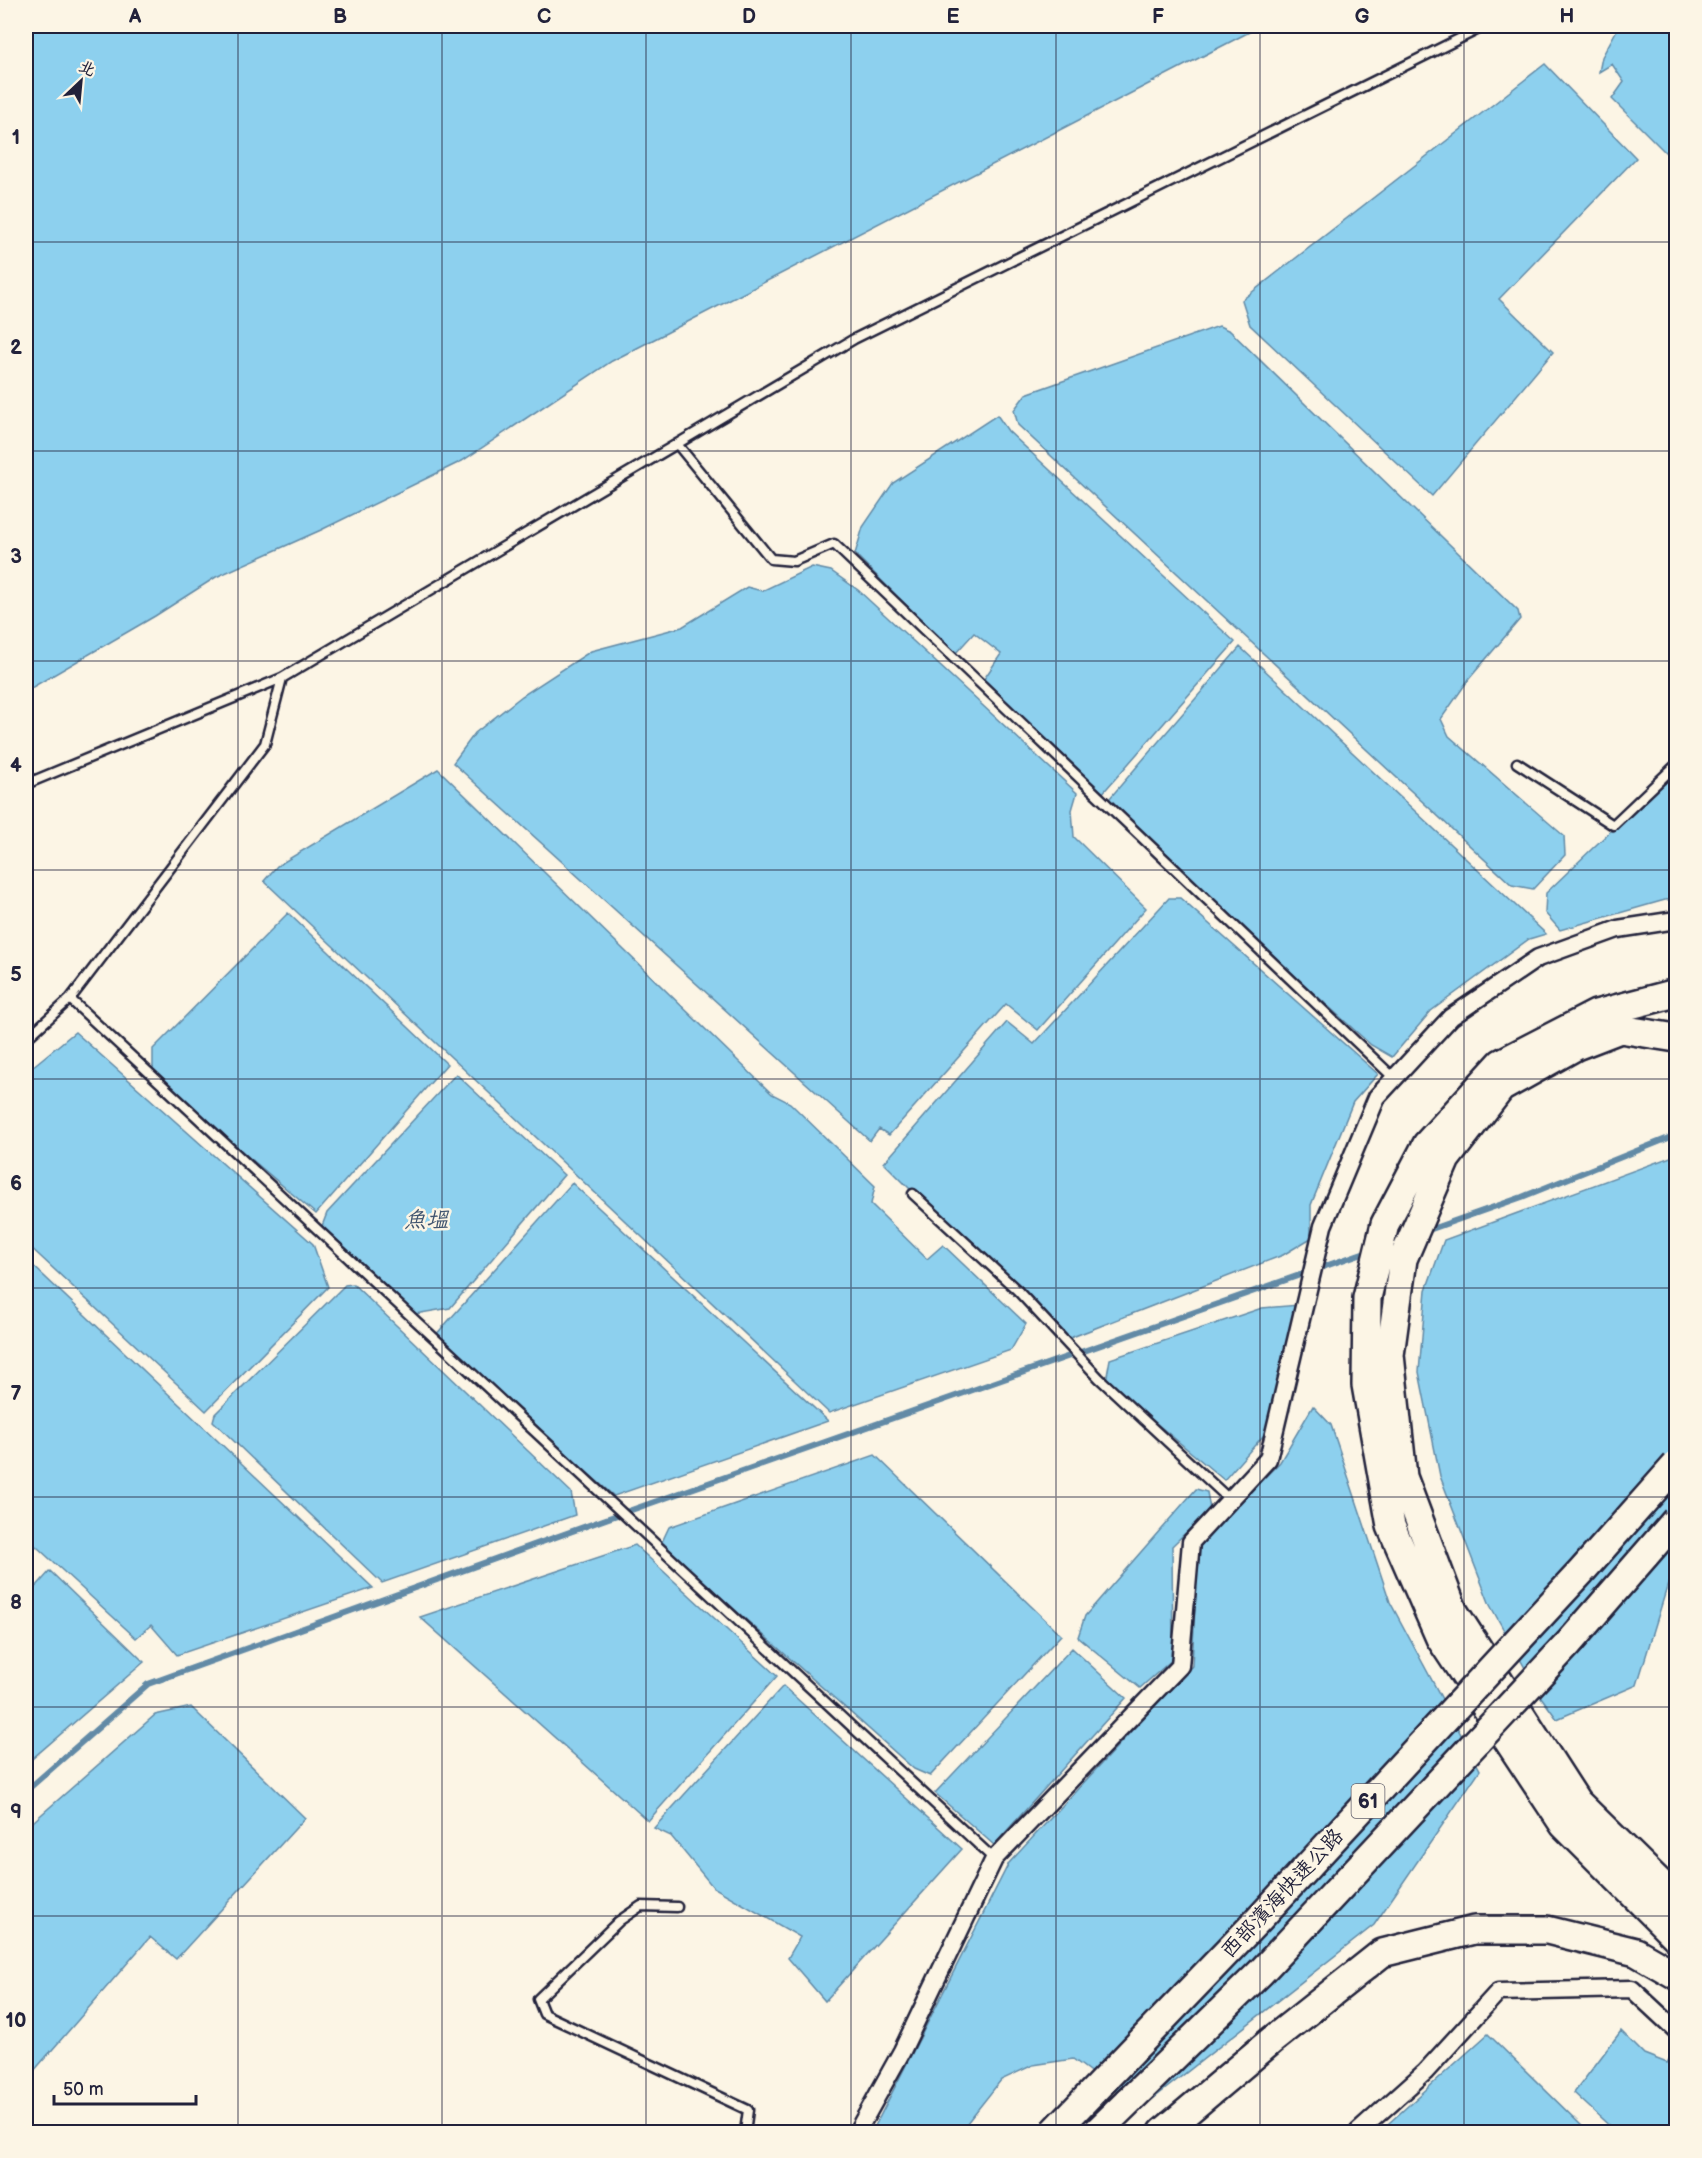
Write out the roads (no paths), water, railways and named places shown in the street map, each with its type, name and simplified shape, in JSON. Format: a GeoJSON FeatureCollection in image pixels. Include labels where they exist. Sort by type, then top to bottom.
{"type":"FeatureCollection","features":[{"type":"Feature","properties":{"kind":"highway"},"geometry":{"type":"LineString","coordinates":[[1677,993],[1596,1014],[1501,1063],[1427,1144],[1385,1224],[1379,1247],[1367,1298],[1366,1385],[1391,1526],[1440,1638],[1564,1825],[1677,1937]]}},
{"type":"Feature","properties":{"kind":"highway"},"geometry":{"type":"LineString","coordinates":[[1677,1038],[1620,1029],[1575,1046],[1501,1088],[1446,1159],[1403,1259],[1390,1356],[1403,1477],[1452,1610],[1577,1802],[1677,1899]]}},
{"type":"Feature","properties":{"kind":"highway","name":"西部濱海快速公路"},"geometry":{"type":"LineString","coordinates":[[1054,2133],[1259,1919],[1581,1572],[1677,1465]]}},
{"type":"Feature","properties":{"kind":"highway","name":"西部濱海快速公路"},"geometry":{"type":"LineString","coordinates":[[1098,2133],[1268,1964],[1569,1643],[1677,1520]]}},
{"type":"Feature","properties":{"kind":"highway"},"geometry":{"type":"LineString","coordinates":[[1163,2133],[1271,2041],[1382,1953],[1474,1930],[1547,1930],[1636,1952],[1677,1975]]}},
{"type":"Feature","properties":{"kind":"street"},"geometry":{"type":"LineString","coordinates":[[857,2133],[902,2051],[994,1859],[1180,1666],[1191,1542],[1268,1460],[1323,1226],[1377,1097],[1451,1017],[1538,958],[1618,929],[1677,920]]}},
{"type":"Feature","properties":{"kind":"street"},"geometry":{"type":"LineString","coordinates":[[1358,2133],[1425,2072],[1498,1992],[1632,1989],[1677,2030]]}},
{"type":"Feature","properties":{"kind":"lane"},"geometry":{"type":"LineString","coordinates":[[26,784],[282,678],[854,339],[1485,26]]}},
{"type":"Feature","properties":{"kind":"lane"},"geometry":{"type":"LineString","coordinates":[[677,444],[771,559],[794,561],[834,544],[1394,1078]]}},
{"type":"Feature","properties":{"kind":"lane"},"geometry":{"type":"LineString","coordinates":[[26,1039],[70,999],[265,744],[282,678]]}},
{"type":"Feature","properties":{"kind":"lane"},"geometry":{"type":"LineString","coordinates":[[1517,763],[1613,825],[1677,765]]}},
{"type":"Feature","properties":{"kind":"lane"},"geometry":{"type":"LineString","coordinates":[[70,999],[994,1859]]}},
{"type":"Feature","properties":{"kind":"lane"},"geometry":{"type":"LineString","coordinates":[[912,1194],[1017,1290],[1099,1378],[1230,1500]]}},
{"type":"Feature","properties":{"kind":"lane"},"geometry":{"type":"LineString","coordinates":[[677,1907],[641,1906],[619,1921],[538,1999],[544,2014],[748,2110],[745,2133]]}},
{"type":"Feature","properties":{"kind":"water"},"geometry":{"type":"Polygon","coordinates":[[[26,26],[1261,26],[612,361],[462,461],[321,530],[216,577],[155,616],[26,691],[26,26]]]}},
{"type":"Feature","properties":{"kind":"water"},"geometry":{"type":"Polygon","coordinates":[[[1619,26],[1676,26],[1676,163],[1612,99],[1624,82],[1612,64],[1599,72],[1602,57],[1619,26]]]}},
{"type":"Feature","properties":{"kind":"water"},"geometry":{"type":"Polygon","coordinates":[[[1545,64],[1636,158],[1499,299],[1553,352],[1432,496],[1250,325],[1242,300],[1545,64]]]}},
{"type":"Feature","properties":{"kind":"water"},"geometry":{"type":"Polygon","coordinates":[[[1219,326],[1230,331],[1518,611],[1520,619],[1469,679],[1441,719],[1449,736],[1564,836],[1565,855],[1533,889],[1512,885],[1018,425],[1014,410],[1026,394],[1219,326]]]}},
{"type":"Feature","properties":{"kind":"water"},"geometry":{"type":"Polygon","coordinates":[[[997,415],[1008,431],[1235,642],[1101,795],[982,682],[1001,654],[974,633],[955,654],[855,554],[863,527],[893,483],[997,415]]]}},
{"type":"Feature","properties":{"kind":"water"},"geometry":{"type":"Polygon","coordinates":[[[812,567],[831,571],[858,590],[1077,793],[1072,810],[1074,837],[1146,908],[1038,1030],[1006,1004],[889,1135],[879,1129],[870,1141],[453,763],[475,733],[522,696],[591,651],[682,627],[747,587],[762,591],[812,567]]]}},
{"type":"Feature","properties":{"kind":"water"},"geometry":{"type":"Polygon","coordinates":[[[1240,647],[1546,934],[1529,939],[1431,1011],[1392,1057],[1371,1045],[1118,816],[1109,799],[1240,647]]]}},
{"type":"Feature","properties":{"kind":"water"},"geometry":{"type":"Polygon","coordinates":[[[438,769],[772,1094],[790,1103],[875,1186],[871,1204],[927,1259],[943,1245],[1026,1324],[1011,1350],[829,1413],[264,881],[277,866],[438,769]]]}},
{"type":"Feature","properties":{"kind":"water"},"geometry":{"type":"Polygon","coordinates":[[[1670,774],[1676,774],[1676,899],[1665,900],[1560,930],[1545,913],[1546,893],[1670,774]]]}},
{"type":"Feature","properties":{"kind":"water"},"geometry":{"type":"Polygon","coordinates":[[[1169,898],[1180,898],[1378,1074],[1353,1102],[1311,1205],[1311,1238],[1283,1255],[1062,1341],[884,1163],[1007,1022],[1034,1044],[1169,898]]]}},
{"type":"Feature","properties":{"kind":"water"},"geometry":{"type":"Polygon","coordinates":[[[288,913],[447,1064],[316,1214],[153,1076],[153,1049],[288,913]]]}},
{"type":"Feature","properties":{"kind":"water"},"geometry":{"type":"Polygon","coordinates":[[[75,1032],[313,1244],[328,1287],[206,1411],[26,1243],[26,1072],[75,1032]]]}},
{"type":"Feature","properties":{"kind":"water","name":"魚塭"},"geometry":{"type":"Polygon","coordinates":[[[456,1074],[564,1175],[450,1308],[415,1314],[322,1226],[327,1213],[456,1074]]]}},
{"type":"Feature","properties":{"kind":"water"},"geometry":{"type":"Polygon","coordinates":[[[1676,1155],[1676,1558],[1637,1685],[1557,1719],[1541,1697],[1490,1605],[1440,1476],[1419,1372],[1426,1290],[1444,1240],[1676,1155]]]}},
{"type":"Feature","properties":{"kind":"water"},"geometry":{"type":"Polygon","coordinates":[[[572,1183],[828,1421],[614,1496],[433,1338],[572,1183]]]}},
{"type":"Feature","properties":{"kind":"water"},"geometry":{"type":"Polygon","coordinates":[[[26,1259],[373,1588],[177,1655],[151,1625],[136,1638],[26,1537],[26,1259]]]}},
{"type":"Feature","properties":{"kind":"water"},"geometry":{"type":"Polygon","coordinates":[[[353,1284],[571,1492],[575,1515],[382,1583],[213,1421],[215,1414],[345,1285],[353,1284]]]}},
{"type":"Feature","properties":{"kind":"water"},"geometry":{"type":"Polygon","coordinates":[[[1299,1305],[1264,1435],[1224,1480],[1106,1381],[1110,1359],[1262,1308],[1299,1305]]]}},
{"type":"Feature","properties":{"kind":"water"},"geometry":{"type":"Polygon","coordinates":[[[1313,1406],[1331,1425],[1390,1602],[1480,1770],[1374,1925],[1140,2109],[1073,2059],[1033,2065],[1001,2080],[963,2128],[942,2128],[937,2132],[872,2132],[1009,1863],[1192,1666],[1198,1545],[1280,1462],[1313,1406]]]}},
{"type":"Feature","properties":{"kind":"water"},"geometry":{"type":"Polygon","coordinates":[[[875,1455],[1061,1635],[930,1776],[914,1769],[661,1544],[669,1527],[875,1455]]]}},
{"type":"Feature","properties":{"kind":"water"},"geometry":{"type":"Polygon","coordinates":[[[1196,1489],[1207,1492],[1210,1509],[1172,1546],[1173,1659],[1140,1688],[1078,1637],[1085,1616],[1196,1489]]]}},
{"type":"Feature","properties":{"kind":"water"},"geometry":{"type":"Polygon","coordinates":[[[635,1545],[777,1676],[648,1821],[420,1617],[635,1545]]]}},
{"type":"Feature","properties":{"kind":"water"},"geometry":{"type":"Polygon","coordinates":[[[50,1571],[144,1662],[26,1764],[26,1598],[50,1571]]]}},
{"type":"Feature","properties":{"kind":"water"},"geometry":{"type":"Polygon","coordinates":[[[1072,1648],[1126,1698],[994,1845],[935,1793],[1072,1648]]]}},
{"type":"Feature","properties":{"kind":"water"},"geometry":{"type":"Polygon","coordinates":[[[783,1686],[962,1849],[825,2001],[788,1958],[800,1937],[713,1887],[671,1836],[654,1828],[783,1686]]]}},
{"type":"Feature","properties":{"kind":"water"},"geometry":{"type":"Polygon","coordinates":[[[191,1707],[305,1818],[176,1959],[150,1937],[26,2080],[26,1828],[155,1715],[191,1707]]]}},
{"type":"Feature","properties":{"kind":"water"},"geometry":{"type":"Polygon","coordinates":[[[1621,2031],[1644,2054],[1667,2063],[1676,2049],[1676,2132],[1616,2132],[1574,2093],[1621,2031]]]}},
{"type":"Feature","properties":{"kind":"water"},"geometry":{"type":"Polygon","coordinates":[[[1488,2034],[1588,2132],[1379,2132],[1488,2034]]]}},
{"type":"Feature","properties":{"kind":"waterway"},"geometry":{"type":"LineString","coordinates":[[1423,1232],[1522,1197],[1676,1135]]}},
{"type":"Feature","properties":{"kind":"waterway"},"geometry":{"type":"LineString","coordinates":[[26,1791],[148,1684],[603,1520],[1371,1250]]}}]}
